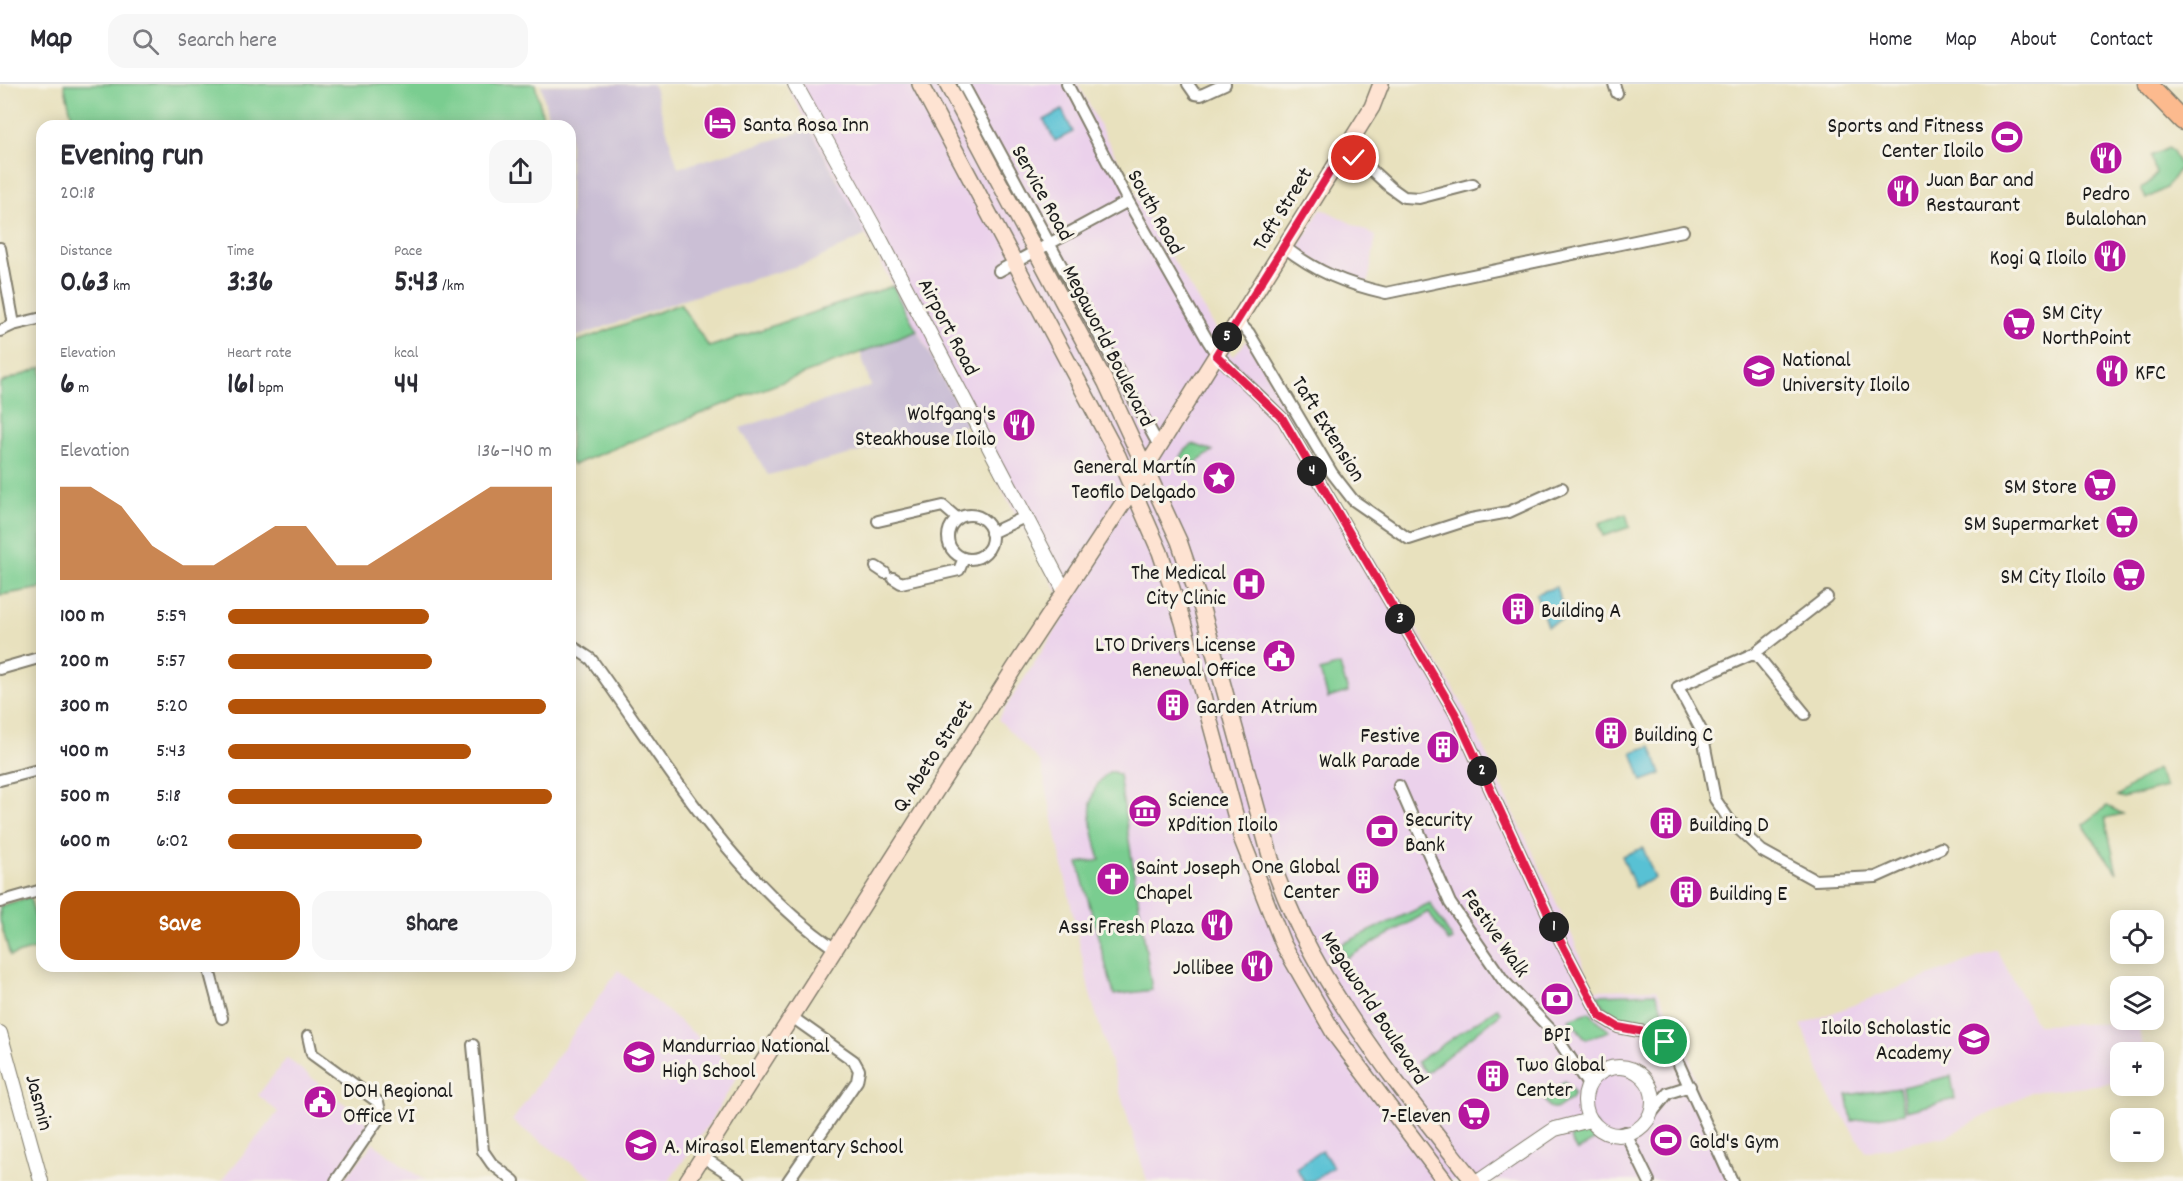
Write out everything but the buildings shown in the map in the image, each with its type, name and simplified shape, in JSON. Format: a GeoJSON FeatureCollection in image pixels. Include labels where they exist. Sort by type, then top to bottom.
{"type":"FeatureCollection","features":[{"type":"Feature","properties":{"kind":"highway"},"geometry":{"type":"LineString","coordinates":[[2147,84],[2183,121]]}},
{"type":"Feature","properties":{"kind":"main road","name":"Megaworld Boulevard"},"geometry":{"type":"LineString","coordinates":[[920,84],[1104,428],[1133,488],[1158,548],[1186,633],[1242,840],[1270,917],[1303,981],[1335,1035],[1445,1181]]}},
{"type":"Feature","properties":{"kind":"main road","name":"Megaworld Boulevard"},"geometry":{"type":"LineString","coordinates":[[947,84],[1123,417],[1179,541],[1205,620],[1266,844],[1287,903],[1310,951],[1349,1015],[1473,1181]]}},
{"type":"Feature","properties":{"kind":"main road","name":"Taft Street"},"geometry":{"type":"LineString","coordinates":[[1216,355],[1372,106],[1381,84]]}},
{"type":"Feature","properties":{"kind":"main road"},"geometry":{"type":"LineString","coordinates":[[984,206],[993,211],[1001,211],[1005,203],[1004,192]]}},
{"type":"Feature","properties":{"kind":"main road"},"geometry":{"type":"LineString","coordinates":[[1041,311],[1044,294],[1050,293],[1062,300]]}},
{"type":"Feature","properties":{"kind":"main road","name":"Q. Abeto Street"},"geometry":{"type":"LineString","coordinates":[[687,1181],[1064,590],[1133,488],[1216,355]]}},
{"type":"Feature","properties":{"kind":"main road"},"geometry":{"type":"LineString","coordinates":[[1104,428],[1109,433],[1119,432],[1123,417]]}},
{"type":"Feature","properties":{"kind":"main road"},"geometry":{"type":"LineString","coordinates":[[1158,548],[1160,539],[1166,535],[1173,535],[1179,541]]}},
{"type":"Feature","properties":{"kind":"main road"},"geometry":{"type":"LineString","coordinates":[[1421,1150],[1429,1155],[1438,1154],[1441,1150],[1438,1136]]}},
{"type":"Feature","properties":{"kind":"street","name":"Airport Road"},"geometry":{"type":"LineString","coordinates":[[795,84],[1027,516],[1064,590]]}},
{"type":"Feature","properties":{"kind":"street","name":"Service Road"},"geometry":{"type":"LineString","coordinates":[[963,84],[1159,446]]}},
{"type":"Feature","properties":{"kind":"street","name":"South Road"},"geometry":{"type":"LineString","coordinates":[[1067,84],[1128,201],[1216,355],[1283,419],[1455,713],[1560,940],[1600,1016],[1618,1027],[1637,1029],[1660,1038],[1672,1049],[1732,1181]]}},
{"type":"Feature","properties":{"kind":"street"},"geometry":{"type":"LineString","coordinates":[[1188,84],[1195,94],[1201,95],[1225,84]]}},
{"type":"Feature","properties":{"kind":"street"},"geometry":{"type":"LineString","coordinates":[[1343,151],[1367,166],[1404,197],[1419,198],[1473,184]]}},
{"type":"Feature","properties":{"kind":"street"},"geometry":{"type":"LineString","coordinates":[[999,271],[1128,201]]}},
{"type":"Feature","properties":{"kind":"street"},"geometry":{"type":"LineString","coordinates":[[1283,246],[1309,265],[1347,284],[1386,293],[1683,231]]}},
{"type":"Feature","properties":{"kind":"street"},"geometry":{"type":"LineString","coordinates":[[0,248],[13,325]]}},
{"type":"Feature","properties":{"kind":"street"},"geometry":{"type":"LineString","coordinates":[[0,331],[36,319]]}},
{"type":"Feature","properties":{"kind":"street","name":"Taft Extension"},"geometry":{"type":"LineString","coordinates":[[1237,321],[1249,333],[1332,472],[1353,500],[1409,539],[1471,519],[1509,512],[1562,488]]}},
{"type":"Feature","properties":{"kind":"street"},"geometry":{"type":"LineString","coordinates":[[879,521],[943,506],[958,519]]}},
{"type":"Feature","properties":{"kind":"street"},"geometry":{"type":"LineString","coordinates":[[964,516],[979,517],[985,521],[991,533],[991,542],[984,554],[978,558],[964,558],[952,551],[948,537],[952,524],[964,516]]}},
{"type":"Feature","properties":{"kind":"street"},"geometry":{"type":"LineString","coordinates":[[991,533],[1027,516]]}},
{"type":"Feature","properties":{"kind":"street"},"geometry":{"type":"LineString","coordinates":[[885,573],[901,583],[959,570],[964,558]]}},
{"type":"Feature","properties":{"kind":"street"},"geometry":{"type":"LineString","coordinates":[[1827,597],[1755,653],[1678,687],[1702,732],[1715,799],[1730,821],[1762,851],[1815,880],[1876,877],[1941,848]]}},
{"type":"Feature","properties":{"kind":"street"},"geometry":{"type":"LineString","coordinates":[[576,649],[591,658],[708,826],[766,891],[806,929],[835,950]]}},
{"type":"Feature","properties":{"kind":"street"},"geometry":{"type":"LineString","coordinates":[[1755,653],[1805,714]]}},
{"type":"Feature","properties":{"kind":"street"},"geometry":{"type":"LineString","coordinates":[[0,669],[36,659]]}},
{"type":"Feature","properties":{"kind":"street"},"geometry":{"type":"LineString","coordinates":[[0,780],[36,771]]}},
{"type":"Feature","properties":{"kind":"street","name":"Festive Walk"},"geometry":{"type":"LineString","coordinates":[[1399,786],[1450,903],[1503,980],[1553,1032],[1588,1086]]}},
{"type":"Feature","properties":{"kind":"street"},"geometry":{"type":"LineString","coordinates":[[0,902],[36,893]]}},
{"type":"Feature","properties":{"kind":"street"},"geometry":{"type":"LineString","coordinates":[[210,972],[222,1018]]}},
{"type":"Feature","properties":{"kind":"street"},"geometry":{"type":"LineString","coordinates":[[788,1181],[857,1082],[859,1070],[854,1061],[792,1017]]}},
{"type":"Feature","properties":{"kind":"street","name":"Jasmin"},"geometry":{"type":"LineString","coordinates":[[0,1034],[41,1181]]}},
{"type":"Feature","properties":{"kind":"street"},"geometry":{"type":"LineString","coordinates":[[308,1036],[312,1054],[378,1102],[380,1111],[377,1121],[336,1181]]}},
{"type":"Feature","properties":{"kind":"street"},"geometry":{"type":"LineString","coordinates":[[473,1045],[483,1151],[492,1164],[514,1181]]}},
{"type":"Feature","properties":{"kind":"street"},"geometry":{"type":"LineString","coordinates":[[1650,1115],[1652,1093],[1648,1083],[1632,1070],[1611,1068],[1602,1072],[1588,1086],[1584,1096],[1590,1120],[1605,1132],[1615,1135],[1636,1131],[1650,1115],[1668,1093],[1690,1086]]}},
{"type":"Feature","properties":{"kind":"street"},"geometry":{"type":"LineString","coordinates":[[1479,1181],[1555,1129],[1590,1120]]}},
{"type":"Feature","properties":{"kind":"street"},"geometry":{"type":"LineString","coordinates":[[1615,1135],[1625,1132],[1649,1181]]}},
{"type":"Feature","properties":{"kind":"street"},"geometry":{"type":"LineString","coordinates":[[703,1156],[740,1181]]}},
{"type":"Feature","properties":{"kind":"shaded area"},"geometry":{"type":"Polygon","coordinates":[[[653,84],[678,168],[810,129],[866,235],[811,262],[679,301],[576,337],[576,120],[549,120],[541,85],[653,84]]]}},
{"type":"Feature","properties":{"kind":"shaded area"},"geometry":{"type":"Polygon","coordinates":[[[786,84],[1078,84],[1150,222],[1233,357],[1247,340],[1343,509],[1463,705],[1573,938],[1593,990],[1657,989],[1690,1058],[1696,1089],[1737,1181],[1147,1181],[1090,994],[1041,763],[998,719],[1068,611],[866,235],[786,215],[839,182],[786,84]]]}},
{"type":"Feature","properties":{"kind":"shaded area"},"geometry":{"type":"Polygon","coordinates":[[[1321,208],[1376,236],[1368,283],[1346,277],[1297,250],[1321,208]]]}},
{"type":"Feature","properties":{"kind":"shaded area"},"geometry":{"type":"Polygon","coordinates":[[[917,331],[967,425],[768,475],[740,428],[871,386],[860,352],[917,331]]]}},
{"type":"Feature","properties":{"kind":"shaded area","name":"Iloilo Scholastic Academy"},"geometry":{"type":"Polygon","coordinates":[[[1997,950],[2037,1025],[2110,1024],[2110,1030],[2139,1030],[2141,1042],[2110,1042],[2110,1083],[2031,1092],[1947,1136],[1866,1152],[1829,1095],[1801,1025],[1997,950]]]}},
{"type":"Feature","properties":{"kind":"shaded area","name":"Mandurriao National High School"},"geometry":{"type":"Polygon","coordinates":[[[618,970],[740,1072],[711,1121],[669,1181],[597,1181],[512,1121],[618,970]]]}},
{"type":"Feature","properties":{"kind":"shaded area"},"geometry":{"type":"Polygon","coordinates":[[[287,1058],[377,1130],[337,1181],[221,1181],[278,1112],[258,1095],[287,1058]]]}},
{"type":"Feature","properties":{"kind":"shaded area"},"geometry":{"type":"Polygon","coordinates":[[[373,1143],[392,1157],[425,1181],[343,1181],[373,1143]]]}},
{"type":"Feature","properties":{"kind":"green space"},"geometry":{"type":"Polygon","coordinates":[[[64,84],[535,84],[544,120],[73,120],[64,84]]]}},
{"type":"Feature","properties":{"kind":"green space"},"geometry":{"type":"Polygon","coordinates":[[[2168,148],[2173,151],[2181,167],[2166,188],[2146,199],[2141,188],[2149,183],[2156,174],[2151,156],[2168,148]]]}},
{"type":"Feature","properties":{"kind":"green space"},"geometry":{"type":"Polygon","coordinates":[[[893,286],[917,331],[727,403],[576,464],[576,342],[680,304],[709,347],[893,286]]]}},
{"type":"Feature","properties":{"kind":"green space"},"geometry":{"type":"Polygon","coordinates":[[[36,369],[36,589],[0,595],[0,383],[36,369]]]}},
{"type":"Feature","properties":{"kind":"green space"},"geometry":{"type":"Polygon","coordinates":[[[1193,444],[1213,451],[1182,472],[1180,463],[1182,456],[1193,444]]]}},
{"type":"Feature","properties":{"kind":"green space"},"geometry":{"type":"Polygon","coordinates":[[[1626,514],[1630,527],[1603,536],[1599,523],[1626,514]]]}},
{"type":"Feature","properties":{"kind":"green space"},"geometry":{"type":"Polygon","coordinates":[[[1340,665],[1348,692],[1328,698],[1320,671],[1340,665]]]}},
{"type":"Feature","properties":{"kind":"green space"},"geometry":{"type":"Polygon","coordinates":[[[2156,769],[2166,787],[2123,798],[2117,796],[2156,769]]]}},
{"type":"Feature","properties":{"kind":"green space"},"geometry":{"type":"Polygon","coordinates":[[[1109,772],[1119,775],[1152,990],[1114,995],[1078,863],[1100,860],[1092,825],[1091,802],[1100,781],[1109,772]]]}},
{"type":"Feature","properties":{"kind":"green space"},"geometry":{"type":"Polygon","coordinates":[[[2107,806],[2123,814],[2105,818],[2117,873],[2083,825],[2107,806]]]}},
{"type":"Feature","properties":{"kind":"green space"},"geometry":{"type":"Polygon","coordinates":[[[30,897],[36,922],[36,949],[10,956],[0,920],[0,906],[30,897]]]}},
{"type":"Feature","properties":{"kind":"green space"},"geometry":{"type":"Polygon","coordinates":[[[1430,903],[1453,940],[1449,942],[1428,912],[1347,958],[1340,945],[1430,903]]]}},
{"type":"Feature","properties":{"kind":"green space"},"geometry":{"type":"Polygon","coordinates":[[[1655,993],[1676,1035],[1671,1038],[1660,1031],[1612,1014],[1597,995],[1655,993]]]}},
{"type":"Feature","properties":{"kind":"green space"},"geometry":{"type":"Polygon","coordinates":[[[1497,1008],[1501,1013],[1426,1073],[1417,1062],[1497,1008]]]}},
{"type":"Feature","properties":{"kind":"green space"},"geometry":{"type":"Polygon","coordinates":[[[1589,1012],[1609,1031],[1586,1039],[1569,1019],[1589,1012]]]}},
{"type":"Feature","properties":{"kind":"green space"},"geometry":{"type":"Polygon","coordinates":[[[1951,1076],[1955,1099],[1906,1111],[1902,1087],[1951,1076]]]}},
{"type":"Feature","properties":{"kind":"green space"},"geometry":{"type":"Polygon","coordinates":[[[1565,1081],[1574,1092],[1571,1099],[1556,1109],[1549,1107],[1543,1098],[1565,1081]]]}},
{"type":"Feature","properties":{"kind":"green space"},"geometry":{"type":"Polygon","coordinates":[[[1899,1088],[1904,1113],[1852,1121],[1847,1095],[1899,1088]]]}},
{"type":"Feature","properties":{"kind":"green space"},"geometry":{"type":"Polygon","coordinates":[[[1589,1123],[1595,1125],[1602,1136],[1577,1151],[1570,1139],[1573,1133],[1589,1123]]]}},
{"type":"Feature","properties":{"kind":"water"},"geometry":{"type":"Polygon","coordinates":[[[1062,110],[1073,132],[1055,141],[1044,120],[1062,110]]]}},
{"type":"Feature","properties":{"kind":"water"},"geometry":{"type":"Polygon","coordinates":[[[1556,587],[1567,618],[1547,626],[1536,594],[1556,587]]]}},
{"type":"Feature","properties":{"kind":"water"},"geometry":{"type":"Polygon","coordinates":[[[1651,746],[1661,774],[1642,781],[1632,752],[1651,746]]]}},
{"type":"Feature","properties":{"kind":"water"},"geometry":{"type":"Polygon","coordinates":[[[1643,848],[1655,878],[1635,887],[1622,856],[1643,848]]]}},
{"type":"Feature","properties":{"kind":"water"},"geometry":{"type":"Polygon","coordinates":[[[1322,1150],[1333,1167],[1312,1181],[1304,1181],[1296,1168],[1322,1150]]]}},
{"type":"Feature","properties":{"kind":"place","name":"Santa Rosa Inn"},"geometry":{"type":"Point","coordinates":[720,123]}},
{"type":"Feature","properties":{"kind":"place","name":"Sports and Fitness Center Iloilo"},"geometry":{"type":"Point","coordinates":[2007,137]}},
{"type":"Feature","properties":{"kind":"place","name":"Pedro Bulalohan"},"geometry":{"type":"Point","coordinates":[2106,158]}},
{"type":"Feature","properties":{"kind":"place","name":"Juan Bar and Restaurant"},"geometry":{"type":"Point","coordinates":[1903,191]}},
{"type":"Feature","properties":{"kind":"place","name":"Kogi Q Iloilo"},"geometry":{"type":"Point","coordinates":[2110,256]}},
{"type":"Feature","properties":{"kind":"place","name":"SM City NorthPoint"},"geometry":{"type":"Point","coordinates":[2019,324]}},
{"type":"Feature","properties":{"kind":"place","name":"National University Iloilo"},"geometry":{"type":"Point","coordinates":[1759,371]}},
{"type":"Feature","properties":{"kind":"place","name":"KFC"},"geometry":{"type":"Point","coordinates":[2112,371]}},
{"type":"Feature","properties":{"kind":"place","name":"Wolfgang's Steakhouse Iloilo"},"geometry":{"type":"Point","coordinates":[1019,425]}},
{"type":"Feature","properties":{"kind":"place","name":"General Martín Teofilo Delgado"},"geometry":{"type":"Point","coordinates":[1219,478]}},
{"type":"Feature","properties":{"kind":"place","name":"SM Store"},"geometry":{"type":"Point","coordinates":[2100,485]}},
{"type":"Feature","properties":{"kind":"place","name":"SM Supermarket"},"geometry":{"type":"Point","coordinates":[2122,522]}},
{"type":"Feature","properties":{"kind":"place","name":"SM City Iloilo"},"geometry":{"type":"Point","coordinates":[2129,575]}},
{"type":"Feature","properties":{"kind":"place","name":"The Medical City Clinic"},"geometry":{"type":"Point","coordinates":[1249,584]}},
{"type":"Feature","properties":{"kind":"place","name":"Building A"},"geometry":{"type":"Point","coordinates":[1518,609]}},
{"type":"Feature","properties":{"kind":"place","name":"LTO Drivers License Renewal Office"},"geometry":{"type":"Point","coordinates":[1279,656]}},
{"type":"Feature","properties":{"kind":"place","name":"Garden Atrium"},"geometry":{"type":"Point","coordinates":[1173,705]}},
{"type":"Feature","properties":{"kind":"place","name":"Building C"},"geometry":{"type":"Point","coordinates":[1611,733]}},
{"type":"Feature","properties":{"kind":"place","name":"Festive Walk Parade"},"geometry":{"type":"Point","coordinates":[1443,747]}},
{"type":"Feature","properties":{"kind":"place","name":"Science XPdition Iloilo"},"geometry":{"type":"Point","coordinates":[1145,811]}},
{"type":"Feature","properties":{"kind":"place","name":"Building D"},"geometry":{"type":"Point","coordinates":[1666,823]}},
{"type":"Feature","properties":{"kind":"place","name":"Security Bank"},"geometry":{"type":"Point","coordinates":[1382,831]}},
{"type":"Feature","properties":{"kind":"place","name":"One Global Center"},"geometry":{"type":"Point","coordinates":[1363,878]}},
{"type":"Feature","properties":{"kind":"place","name":"Saint Joseph Chapel"},"geometry":{"type":"Point","coordinates":[1113,879]}},
{"type":"Feature","properties":{"kind":"place","name":"Building E"},"geometry":{"type":"Point","coordinates":[1686,892]}},
{"type":"Feature","properties":{"kind":"place","name":"Assi Fresh Plaza"},"geometry":{"type":"Point","coordinates":[1217,925]}},
{"type":"Feature","properties":{"kind":"place","name":"Jollibee"},"geometry":{"type":"Point","coordinates":[1257,966]}},
{"type":"Feature","properties":{"kind":"place","name":"BPI"},"geometry":{"type":"Point","coordinates":[1557,999]}},
{"type":"Feature","properties":{"kind":"place","name":"Iloilo Scholastic Academy"},"geometry":{"type":"Point","coordinates":[1974,1039]}},
{"type":"Feature","properties":{"kind":"place","name":"Mandurriao National High School"},"geometry":{"type":"Point","coordinates":[639,1057]}},
{"type":"Feature","properties":{"kind":"place","name":"Two Global Center"},"geometry":{"type":"Point","coordinates":[1493,1076]}},
{"type":"Feature","properties":{"kind":"place","name":"DOH Regional Office VI"},"geometry":{"type":"Point","coordinates":[320,1102]}},
{"type":"Feature","properties":{"kind":"place","name":"7-Eleven"},"geometry":{"type":"Point","coordinates":[1474,1114]}},
{"type":"Feature","properties":{"kind":"place","name":"Gold's Gym"},"geometry":{"type":"Point","coordinates":[1666,1140]}},
{"type":"Feature","properties":{"kind":"place","name":"A. Mirasol Elementary School"},"geometry":{"type":"Point","coordinates":[641,1145]}},
{"type":"Feature","properties":{"kind":"route"},"geometry":{"type":"LineString","coordinates":[[1354,158],[1343,151],[1216,355],[1283,419],[1455,713],[1560,940],[1600,1016],[1618,1027],[1655,1034],[1665,1042]]}}]}
